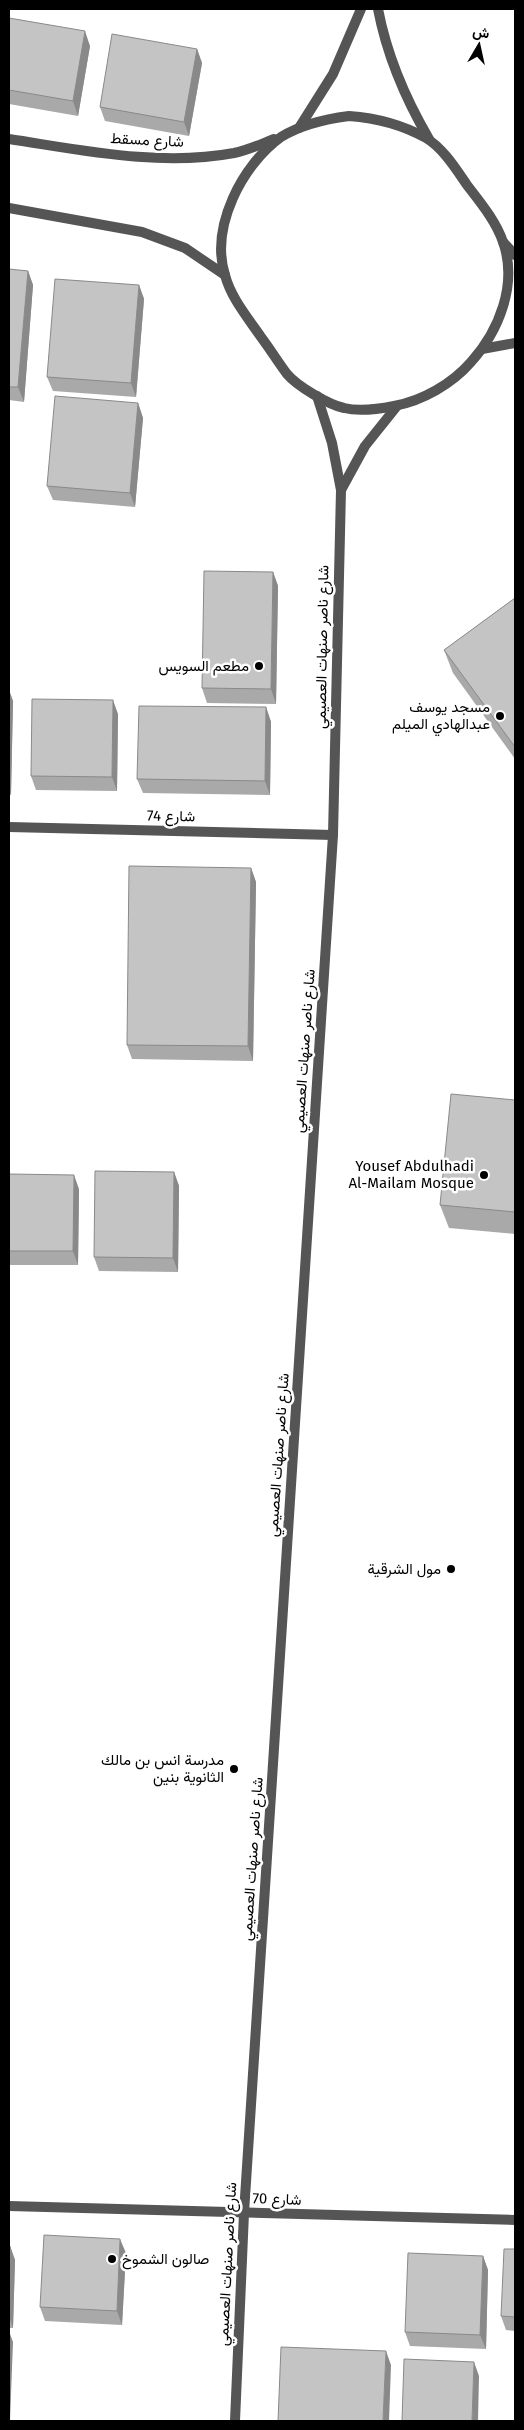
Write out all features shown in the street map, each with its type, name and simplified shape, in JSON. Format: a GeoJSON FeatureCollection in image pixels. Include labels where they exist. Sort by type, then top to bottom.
{"type":"FeatureCollection","features":[{"type":"Feature","properties":{"kind":"street"},"geometry":{"type":"LineString","coordinates":[[299,128],[333,74],[361,9]]}},
{"type":"Feature","properties":{"kind":"street"},"geometry":{"type":"LineString","coordinates":[[378,9],[392,63],[414,115],[429,139],[451,162],[489,216],[503,242],[515,255]]}},
{"type":"Feature","properties":{"kind":"street"},"geometry":{"type":"LineString","coordinates":[[429,139],[404,127],[378,118],[349,116],[320,120],[282,137],[264,151],[238,187],[229,208],[223,238],[225,275],[240,306],[288,376],[317,396],[345,409],[397,406],[422,397],[445,385],[465,368],[482,349],[496,326],[504,302],[508,275],[503,242]]}},
{"type":"Feature","properties":{"kind":"street","name":"شارع مسقط"},"geometry":{"type":"LineString","coordinates":[[9,138],[114,154],[159,158],[235,153],[282,137]]}},
{"type":"Feature","properties":{"kind":"street"},"geometry":{"type":"LineString","coordinates":[[9,208],[142,232],[185,248],[225,275]]}},
{"type":"Feature","properties":{"kind":"street"},"geometry":{"type":"LineString","coordinates":[[482,349],[515,343]]}},
{"type":"Feature","properties":{"kind":"street","name":"شارع ناصر صنهات العصيمي"},"geometry":{"type":"LineString","coordinates":[[235,2421],[244,2213],[333,835],[341,490],[332,443],[317,396]]}},
{"type":"Feature","properties":{"kind":"street","name":"شارع ناصر صنهات العصيمي"},"geometry":{"type":"LineString","coordinates":[[341,490],[365,446],[397,406]]}},
{"type":"Feature","properties":{"kind":"street","name":"شارع 74"},"geometry":{"type":"LineString","coordinates":[[9,827],[333,835]]}},
{"type":"Feature","properties":{"kind":"street","name":"شارع 70"},"geometry":{"type":"LineString","coordinates":[[9,2206],[515,2220]]}},
{"type":"Feature","properties":{"kind":"building"},"geometry":{"type":"Polygon","coordinates":[[[9,18],[85,31],[73,101],[9,90],[9,18]]]}},
{"type":"Feature","properties":{"kind":"building"},"geometry":{"type":"Polygon","coordinates":[[[112,34],[197,49],[184,122],[100,107],[112,34]]]}},
{"type":"Feature","properties":{"kind":"building"},"geometry":{"type":"Polygon","coordinates":[[[9,269],[28,271],[18,387],[9,387],[9,269]]]}},
{"type":"Feature","properties":{"kind":"building"},"geometry":{"type":"Polygon","coordinates":[[[55,279],[139,285],[131,383],[47,377],[55,279]]]}},
{"type":"Feature","properties":{"kind":"building"},"geometry":{"type":"Polygon","coordinates":[[[55,396],[138,403],[130,493],[47,486],[55,396]]]}},
{"type":"Feature","properties":{"kind":"building"},"geometry":{"type":"Polygon","coordinates":[[[204,571],[273,572],[271,689],[202,688],[204,571]]]}},
{"type":"Feature","properties":{"kind":"building","name":"مسجد يوسف عبدالهادي الميلم"},"geometry":{"type":"Polygon","coordinates":[[[515,598],[515,747],[444,650],[515,598]]]}},
{"type":"Feature","properties":{"kind":"building"},"geometry":{"type":"Polygon","coordinates":[[[32,699],[113,700],[112,777],[31,776],[32,699]]]}},
{"type":"Feature","properties":{"kind":"building"},"geometry":{"type":"Polygon","coordinates":[[[139,706],[266,707],[265,781],[137,779],[139,706]]]}},
{"type":"Feature","properties":{"kind":"building"},"geometry":{"type":"Polygon","coordinates":[[[129,866],[251,868],[248,1046],[127,1045],[129,866]]]}},
{"type":"Feature","properties":{"kind":"building","name":"Yousef Abdulhadi Al-Mailam Mosque"},"geometry":{"type":"Polygon","coordinates":[[[451,1094],[515,1100],[515,1212],[440,1205],[451,1094]]]}},
{"type":"Feature","properties":{"kind":"building"},"geometry":{"type":"Polygon","coordinates":[[[95,1171],[174,1172],[173,1258],[94,1257],[95,1171]]]}},
{"type":"Feature","properties":{"kind":"building"},"geometry":{"type":"Polygon","coordinates":[[[9,1174],[74,1175],[73,1251],[9,1251],[9,1174]]]}},
{"type":"Feature","properties":{"kind":"building"},"geometry":{"type":"Polygon","coordinates":[[[44,2235],[120,2239],[117,2311],[40,2307],[44,2235]]]}},
{"type":"Feature","properties":{"kind":"building"},"geometry":{"type":"Polygon","coordinates":[[[9,2246],[10,2246],[9,2278],[9,2246]]]}},
{"type":"Feature","properties":{"kind":"building"},"geometry":{"type":"Polygon","coordinates":[[[504,2249],[515,2249],[515,2317],[501,2316],[504,2249]]]}},
{"type":"Feature","properties":{"kind":"building"},"geometry":{"type":"Polygon","coordinates":[[[408,2253],[483,2256],[480,2335],[405,2332],[408,2253]]]}},
{"type":"Feature","properties":{"kind":"building"},"geometry":{"type":"Polygon","coordinates":[[[281,2347],[386,2351],[383,2421],[278,2421],[281,2347]]]}},
{"type":"Feature","properties":{"kind":"building"},"geometry":{"type":"Polygon","coordinates":[[[404,2359],[474,2362],[472,2421],[402,2421],[404,2359]]]}},
{"type":"Feature","properties":{"kind":"place","name":"مطعم السويس"},"geometry":{"type":"Point","coordinates":[259,666]}},
{"type":"Feature","properties":{"kind":"place","name":"مسجد يوسف عبدالهادي الميلم"},"geometry":{"type":"Point","coordinates":[500,716]}},
{"type":"Feature","properties":{"kind":"place","name":"Yousef Abdulhadi Al-Mailam Mosque"},"geometry":{"type":"Point","coordinates":[484,1175]}},
{"type":"Feature","properties":{"kind":"place","name":"مول الشرقية"},"geometry":{"type":"Point","coordinates":[451,1569]}},
{"type":"Feature","properties":{"kind":"place","name":"مدرسة انس بن مالك الثانوية بنين"},"geometry":{"type":"Point","coordinates":[234,1769]}},
{"type":"Feature","properties":{"kind":"place","name":"صالون الشموخ"},"geometry":{"type":"Point","coordinates":[112,2259]}}]}
